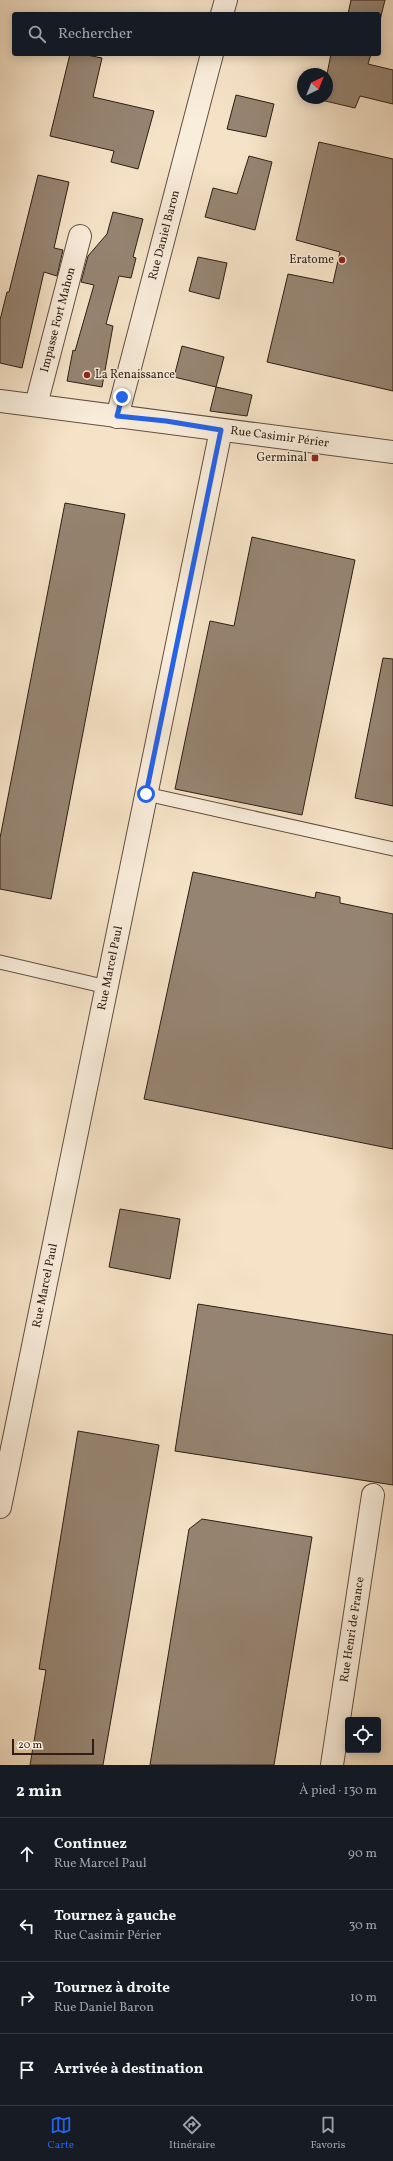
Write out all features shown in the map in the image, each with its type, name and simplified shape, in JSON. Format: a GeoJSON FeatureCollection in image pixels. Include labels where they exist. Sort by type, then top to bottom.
{"type":"FeatureCollection","features":[{"type":"Feature","properties":{"kind":"street"},"geometry":{"type":"LineString","coordinates":[[223,12],[226,0]]}},
{"type":"Feature","properties":{"kind":"street","name":"Rue Daniel Baron"},"geometry":{"type":"LineString","coordinates":[[117,416],[211,56]]}},
{"type":"Feature","properties":{"kind":"street","name":"Impasse Fort Mahon"},"geometry":{"type":"LineString","coordinates":[[36,405],[80,236]]}},
{"type":"Feature","properties":{"kind":"street","name":"Rue Casimir Périer"},"geometry":{"type":"LineString","coordinates":[[0,401],[166,421],[221,430],[393,452]]}},
{"type":"Feature","properties":{"kind":"street","name":"Rue Marcel Paul"},"geometry":{"type":"LineString","coordinates":[[0,1507],[221,430]]}},
{"type":"Feature","properties":{"kind":"street","name":"Rue Henri de France"},"geometry":{"type":"LineString","coordinates":[[332,1765],[373,1495]]}},
{"type":"Feature","properties":{"kind":"lane"},"geometry":{"type":"LineString","coordinates":[[146,794],[393,849]]}},
{"type":"Feature","properties":{"kind":"lane"},"geometry":{"type":"LineString","coordinates":[[0,962],[107,987]]}},
{"type":"Feature","properties":{"kind":"building"},"geometry":{"type":"Polygon","coordinates":[[[351,0],[385,0],[381,16],[381,12],[348,12],[351,0]]]}},
{"type":"Feature","properties":{"kind":"building"},"geometry":{"type":"Polygon","coordinates":[[[70,56],[92,56],[102,58],[93,97],[154,111],[138,169],[111,162],[114,151],[50,136],[70,56]]]}},
{"type":"Feature","properties":{"kind":"building"},"geometry":{"type":"Polygon","coordinates":[[[331,56],[370,56],[368,64],[393,70],[393,104],[360,96],[355,108],[333,103],[333,68],[328,68],[331,56]]]}},
{"type":"Feature","properties":{"kind":"building"},"geometry":{"type":"Polygon","coordinates":[[[236,95],[274,104],[266,137],[227,129],[236,95]]]}},
{"type":"Feature","properties":{"kind":"building","name":"Eratome"},"geometry":{"type":"Polygon","coordinates":[[[319,142],[393,159],[393,391],[267,362],[288,274],[333,283],[340,252],[296,240],[319,142]]]}},
{"type":"Feature","properties":{"kind":"building"},"geometry":{"type":"Polygon","coordinates":[[[249,156],[272,162],[255,230],[205,217],[213,188],[237,194],[249,156]]]}},
{"type":"Feature","properties":{"kind":"building"},"geometry":{"type":"Polygon","coordinates":[[[38,175],[69,182],[54,248],[63,250],[57,276],[44,272],[22,368],[0,363],[0,320],[7,292],[9,292],[38,175]]]}},
{"type":"Feature","properties":{"kind":"building"},"geometry":{"type":"Polygon","coordinates":[[[113,212],[143,219],[133,257],[136,258],[131,278],[119,276],[106,324],[113,326],[102,387],[67,381],[73,350],[75,351],[94,285],[81,282],[88,256],[107,234],[113,212]]]}},
{"type":"Feature","properties":{"kind":"building"},"geometry":{"type":"Polygon","coordinates":[[[198,257],[227,263],[219,299],[189,291],[198,257]]]}},
{"type":"Feature","properties":{"kind":"building"},"geometry":{"type":"Polygon","coordinates":[[[182,346],[224,357],[216,387],[174,377],[182,346]]]}},
{"type":"Feature","properties":{"kind":"building"},"geometry":{"type":"Polygon","coordinates":[[[216,387],[252,395],[247,416],[210,411],[216,387]]]}},
{"type":"Feature","properties":{"kind":"building"},"geometry":{"type":"Polygon","coordinates":[[[65,503],[125,514],[51,899],[0,889],[0,838],[65,503]]]}},
{"type":"Feature","properties":{"kind":"building"},"geometry":{"type":"Polygon","coordinates":[[[252,537],[355,560],[302,815],[175,789],[210,621],[234,626],[252,537]]]}},
{"type":"Feature","properties":{"kind":"building"},"geometry":{"type":"Polygon","coordinates":[[[383,658],[393,659],[393,806],[355,798],[383,658]]]}},
{"type":"Feature","properties":{"kind":"building"},"geometry":{"type":"Polygon","coordinates":[[[193,872],[315,898],[316,892],[340,897],[340,903],[393,914],[393,1149],[144,1099],[193,872]]]}},
{"type":"Feature","properties":{"kind":"building"},"geometry":{"type":"Polygon","coordinates":[[[120,1209],[180,1219],[170,1279],[109,1267],[120,1209]]]}},
{"type":"Feature","properties":{"kind":"building"},"geometry":{"type":"Polygon","coordinates":[[[198,1304],[393,1335],[393,1485],[175,1451],[198,1304]]]}},
{"type":"Feature","properties":{"kind":"building"},"geometry":{"type":"Polygon","coordinates":[[[78,1431],[159,1445],[103,1765],[30,1765],[46,1670],[39,1669],[78,1431]]]}},
{"type":"Feature","properties":{"kind":"building"},"geometry":{"type":"Polygon","coordinates":[[[202,1519],[312,1537],[274,1765],[150,1765],[189,1529],[202,1519]]]}},
{"type":"Feature","properties":{"kind":"place","name":"Eratome"},"geometry":{"type":"Point","coordinates":[342,260]}},
{"type":"Feature","properties":{"kind":"place","name":"La Renaissance"},"geometry":{"type":"Point","coordinates":[87,375]}},
{"type":"Feature","properties":{"kind":"place","name":"Germinal"},"geometry":{"type":"Point","coordinates":[315,458]}},
{"type":"Feature","properties":{"kind":"route"},"geometry":{"type":"LineString","coordinates":[[122,397],[117,416],[166,421],[221,430],[146,794]]}}]}
